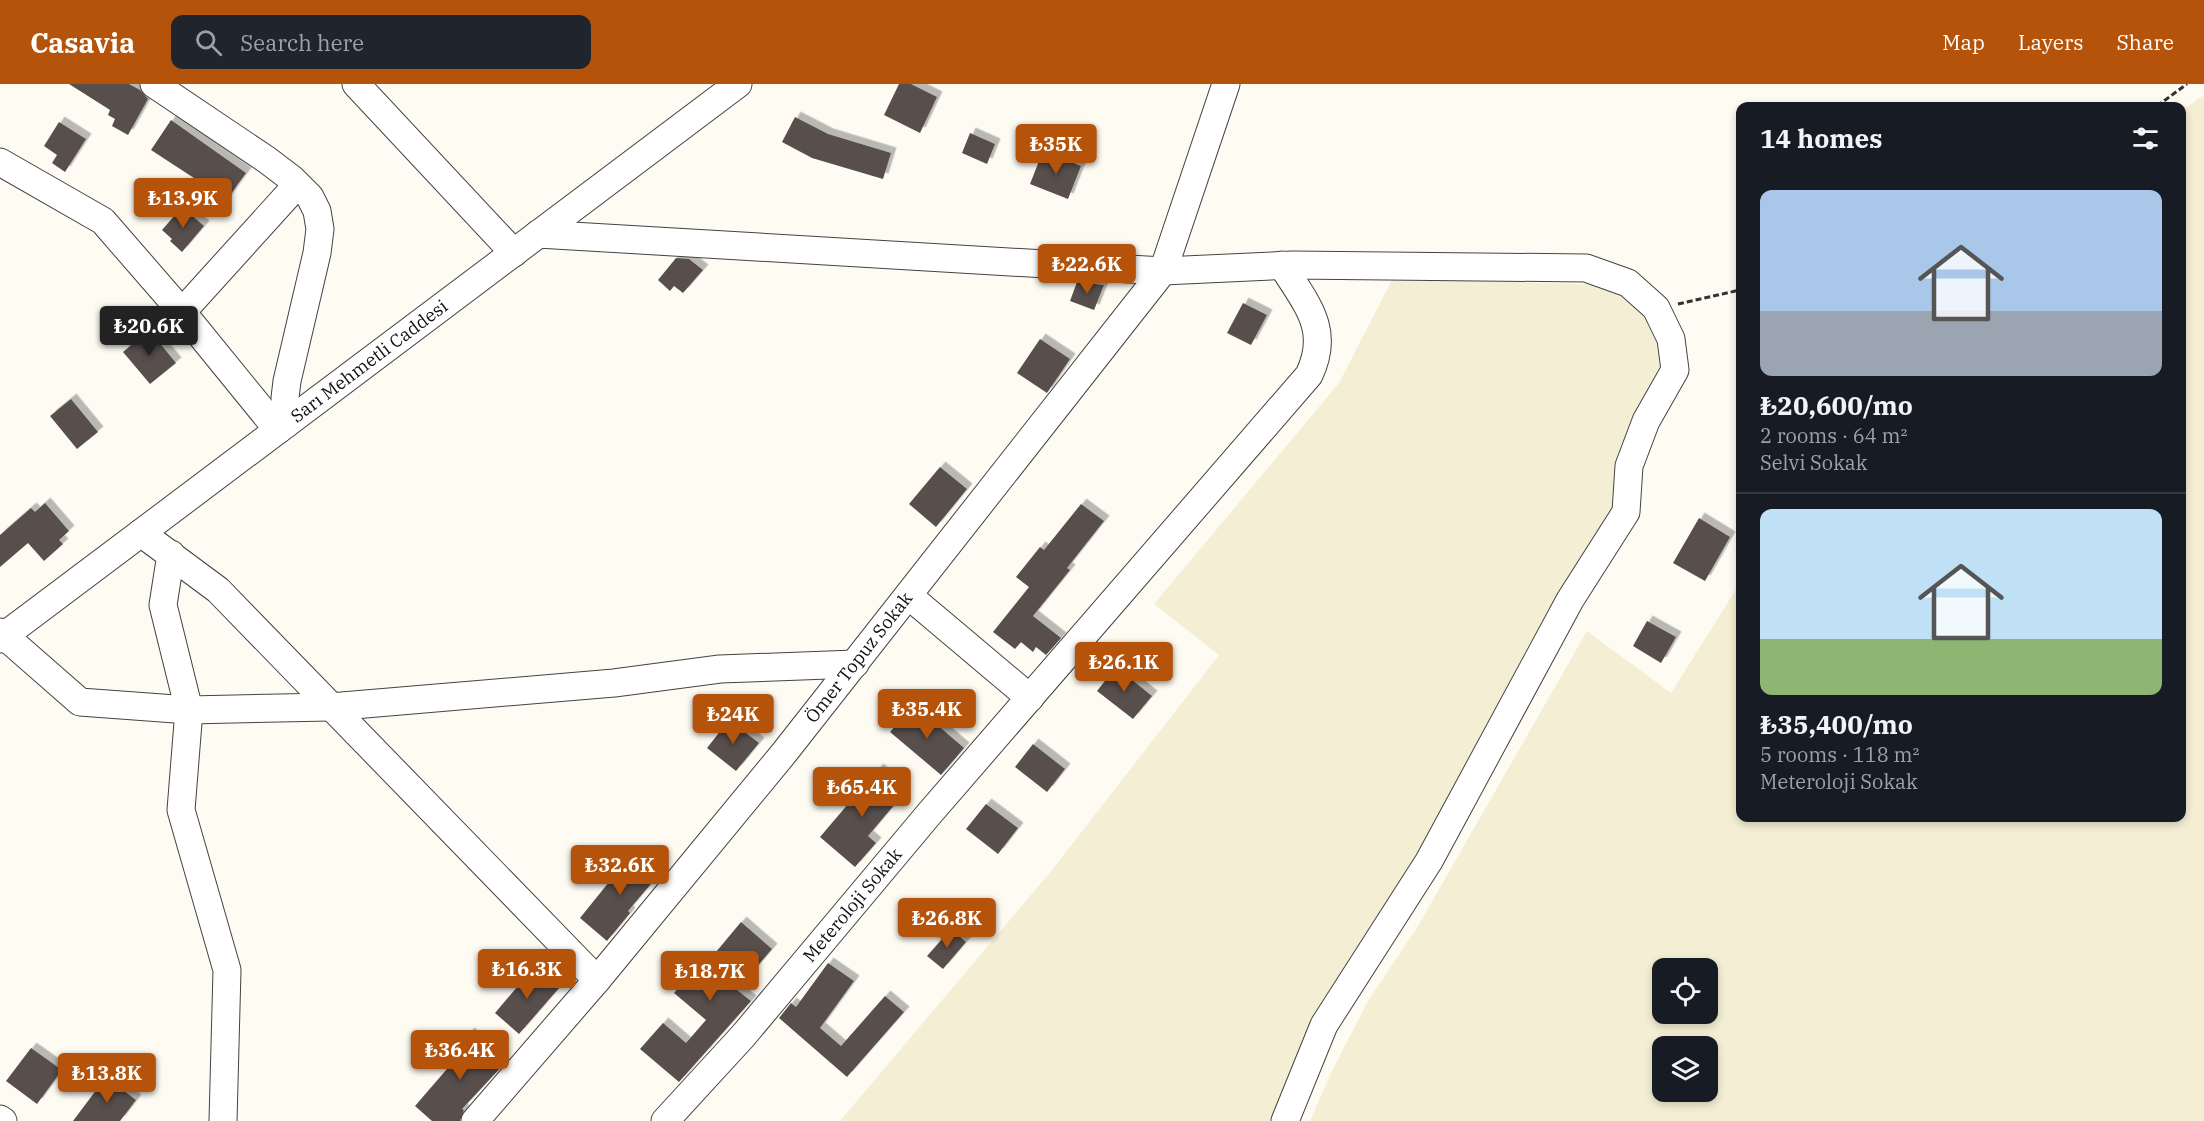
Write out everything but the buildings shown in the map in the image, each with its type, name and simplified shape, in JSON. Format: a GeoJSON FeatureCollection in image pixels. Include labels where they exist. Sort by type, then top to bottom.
{"type":"FeatureCollection","features":[{"type":"Feature","properties":{"kind":"street"},"geometry":{"type":"LineString","coordinates":[[154,84],[267,160],[310,197],[317,211],[320,229],[313,273],[287,381],[282,427]]}},
{"type":"Feature","properties":{"kind":"street"},"geometry":{"type":"LineString","coordinates":[[356,84],[514,253]]}},
{"type":"Feature","properties":{"kind":"street","name":"Sarı Mehmetli Caddesi"},"geometry":{"type":"LineString","coordinates":[[2,636],[738,84]]}},
{"type":"Feature","properties":{"kind":"street","name":"Ömer Topuz Sokak"},"geometry":{"type":"LineString","coordinates":[[475,1121],[597,980],[784,753],[1163,271],[1226,84]]}},
{"type":"Feature","properties":{"kind":"street"},"geometry":{"type":"LineString","coordinates":[[0,162],[103,221],[282,427]]}},
{"type":"Feature","properties":{"kind":"street"},"geometry":{"type":"LineString","coordinates":[[182,312],[297,185]]}},
{"type":"Feature","properties":{"kind":"street"},"geometry":{"type":"LineString","coordinates":[[538,234],[1163,271],[1281,265],[1586,268],[1628,283],[1656,308],[1671,339],[1675,370],[1646,421],[1629,466],[1626,512],[1570,600],[1429,861],[1324,1025],[1285,1121]]}},
{"type":"Feature","properties":{"kind":"street","name":"Meteroloji Sokak"},"geometry":{"type":"LineString","coordinates":[[665,1121],[743,1036],[929,814],[1309,375],[1317,354],[1317,327],[1313,315],[1281,265]]}},
{"type":"Feature","properties":{"kind":"street"},"geometry":{"type":"LineString","coordinates":[[141,533],[218,591],[597,980]]}},
{"type":"Feature","properties":{"kind":"street"},"geometry":{"type":"LineString","coordinates":[[171,554],[163,605],[189,710],[181,810],[227,970],[223,1121]]}},
{"type":"Feature","properties":{"kind":"street"},"geometry":{"type":"LineString","coordinates":[[909,596],[1030,698]]}},
{"type":"Feature","properties":{"kind":"street"},"geometry":{"type":"LineString","coordinates":[[2,636],[80,702],[189,710],[330,707],[615,683],[720,669],[855,664]]}},
{"type":"Feature","properties":{"kind":"path"},"geometry":{"type":"LineString","coordinates":[[2162,102],[2187,84]]}},
{"type":"Feature","properties":{"kind":"path"},"geometry":{"type":"LineString","coordinates":[[1656,308],[1736,291]]}},
{"type":"Feature","properties":{"kind":"shaded area"},"geometry":{"type":"Polygon","coordinates":[[[2204,95],[2204,1121],[1310,1121],[1331,1073],[1368,1001],[1418,926],[1587,631],[1671,693],[1736,589],[1736,822],[2186,822],[2186,108],[2204,95]]]}},
{"type":"Feature","properties":{"kind":"shaded area"},"geometry":{"type":"Polygon","coordinates":[[[1393,278],[1611,285],[1657,326],[1662,372],[1638,446],[1586,577],[1290,1095],[1286,1121],[840,1121],[1052,870],[1219,655],[1154,604],[1339,383],[1393,278]]]}}]}
